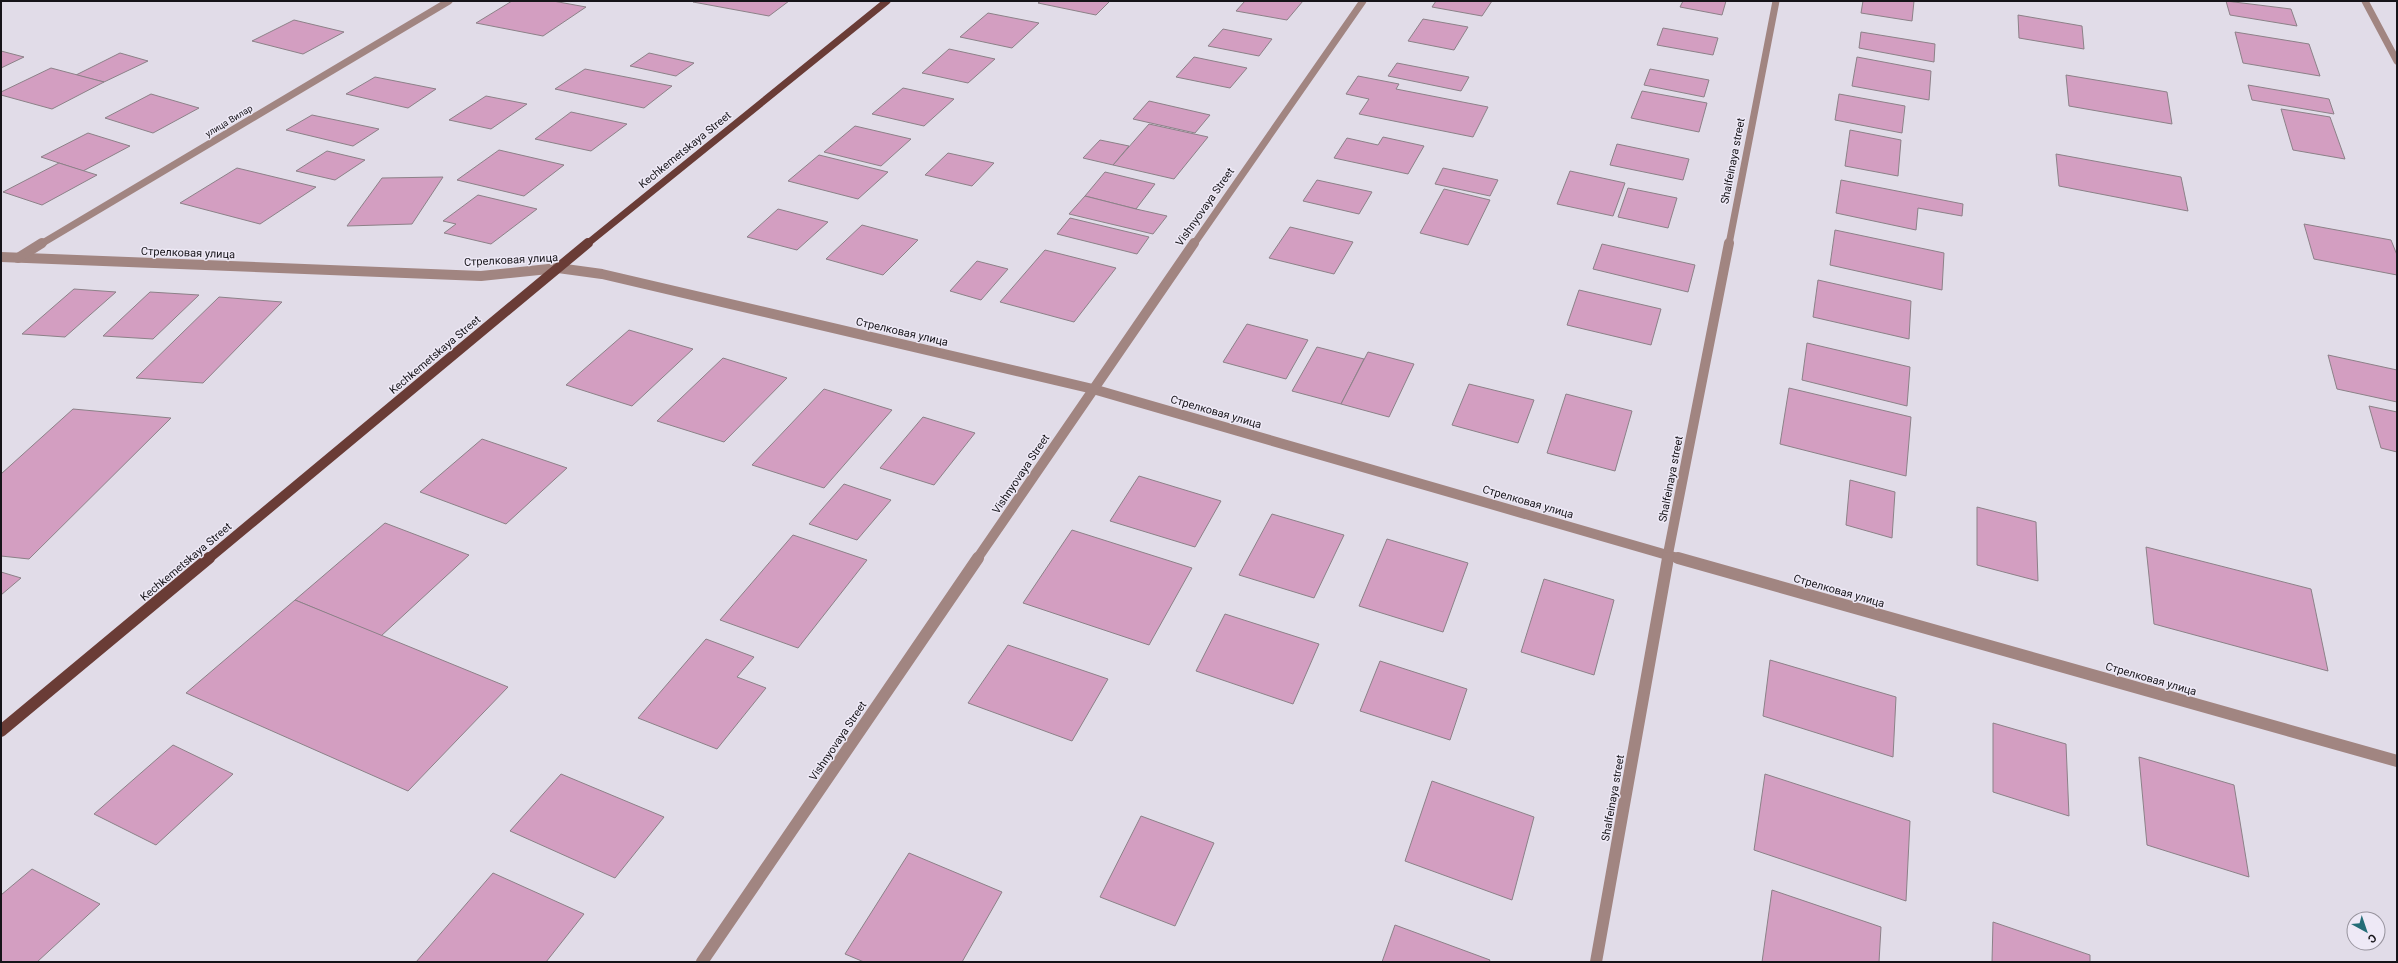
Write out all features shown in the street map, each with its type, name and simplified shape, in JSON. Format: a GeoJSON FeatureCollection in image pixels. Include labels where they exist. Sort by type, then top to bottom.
{"type":"FeatureCollection","features":[{"type":"Feature","properties":{"kind":"main road","name":"Kechkemetskaya Street"},"geometry":{"type":"LineString","coordinates":[[1,731],[558,268],[887,1]]}},
{"type":"Feature","properties":{"kind":"street","name":"улица Вилар"},"geometry":{"type":"LineString","coordinates":[[18,258],[449,1]]}},
{"type":"Feature","properties":{"kind":"street","name":"Vishnyovaya Street"},"geometry":{"type":"LineString","coordinates":[[702,962],[1093,389],[1363,1]]}},
{"type":"Feature","properties":{"kind":"street","name":"Shalfeinaya street"},"geometry":{"type":"LineString","coordinates":[[1596,962],[1668,555],[1776,1]]}},
{"type":"Feature","properties":{"kind":"street"},"geometry":{"type":"LineString","coordinates":[[2365,1],[2397,60]]}},
{"type":"Feature","properties":{"kind":"street","name":"Стрелковая улица"},"geometry":{"type":"LineString","coordinates":[[1,257],[481,276],[558,268],[602,274],[1093,389],[1668,555],[2397,761]]}},
{"type":"Feature","properties":{"kind":"building"},"geometry":{"type":"Polygon","coordinates":[[[512,1],[553,1],[586,7],[543,36],[476,23],[512,1]]]}},
{"type":"Feature","properties":{"kind":"building"},"geometry":{"type":"Polygon","coordinates":[[[789,1],[769,16],[693,2],[789,1]]]}},
{"type":"Feature","properties":{"kind":"building"},"geometry":{"type":"Polygon","coordinates":[[[1041,1],[1110,1],[1096,15],[1038,3],[1041,1]]]}},
{"type":"Feature","properties":{"kind":"building"},"geometry":{"type":"Polygon","coordinates":[[[1245,1],[1303,1],[1287,20],[1236,11],[1245,1]]]}},
{"type":"Feature","properties":{"kind":"building"},"geometry":{"type":"Polygon","coordinates":[[[1436,1],[1492,1],[1482,16],[1432,7],[1436,1]]]}},
{"type":"Feature","properties":{"kind":"building"},"geometry":{"type":"Polygon","coordinates":[[[1683,1],[1726,1],[1722,15],[1680,7],[1683,1]]]}},
{"type":"Feature","properties":{"kind":"building"},"geometry":{"type":"Polygon","coordinates":[[[1863,1],[1914,1],[1912,21],[1861,13],[1863,1]]]}},
{"type":"Feature","properties":{"kind":"building"},"geometry":{"type":"Polygon","coordinates":[[[2226,1],[2291,9],[2297,26],[2230,15],[2226,1]]]}},
{"type":"Feature","properties":{"kind":"building"},"geometry":{"type":"Polygon","coordinates":[[[988,13],[1039,23],[1012,48],[960,37],[988,13]]]}},
{"type":"Feature","properties":{"kind":"building"},"geometry":{"type":"Polygon","coordinates":[[[2018,15],[2082,26],[2084,49],[2019,38],[2018,15]]]}},
{"type":"Feature","properties":{"kind":"building"},"geometry":{"type":"Polygon","coordinates":[[[1423,19],[1468,27],[1454,50],[1408,41],[1423,19]]]}},
{"type":"Feature","properties":{"kind":"building"},"geometry":{"type":"Polygon","coordinates":[[[294,20],[344,32],[303,54],[252,41],[294,20]]]}},
{"type":"Feature","properties":{"kind":"building"},"geometry":{"type":"Polygon","coordinates":[[[1663,28],[1718,38],[1713,55],[1657,45],[1663,28]]]}},
{"type":"Feature","properties":{"kind":"building"},"geometry":{"type":"Polygon","coordinates":[[[1223,29],[1272,39],[1259,56],[1208,46],[1223,29]]]}},
{"type":"Feature","properties":{"kind":"building"},"geometry":{"type":"Polygon","coordinates":[[[1861,32],[1935,44],[1934,62],[1859,48],[1861,32]]]}},
{"type":"Feature","properties":{"kind":"building"},"geometry":{"type":"Polygon","coordinates":[[[2235,32],[2309,44],[2320,76],[2243,63],[2235,32]]]}},
{"type":"Feature","properties":{"kind":"building"},"geometry":{"type":"Polygon","coordinates":[[[949,49],[995,59],[968,83],[922,73],[949,49]]]}},
{"type":"Feature","properties":{"kind":"building"},"geometry":{"type":"Polygon","coordinates":[[[1,51],[24,57],[1,68],[1,51]]]}},
{"type":"Feature","properties":{"kind":"building"},"geometry":{"type":"Polygon","coordinates":[[[120,53],[148,61],[104,82],[76,75],[120,53]]]}},
{"type":"Feature","properties":{"kind":"building"},"geometry":{"type":"Polygon","coordinates":[[[649,53],[694,63],[676,76],[630,66],[649,53]]]}},
{"type":"Feature","properties":{"kind":"building"},"geometry":{"type":"Polygon","coordinates":[[[1194,57],[1247,68],[1230,88],[1176,77],[1194,57]]]}},
{"type":"Feature","properties":{"kind":"building"},"geometry":{"type":"Polygon","coordinates":[[[1857,57],[1931,71],[1929,100],[1852,86],[1857,57]]]}},
{"type":"Feature","properties":{"kind":"building"},"geometry":{"type":"Polygon","coordinates":[[[1397,63],[1469,77],[1461,91],[1388,76],[1397,63]]]}},
{"type":"Feature","properties":{"kind":"building"},"geometry":{"type":"Polygon","coordinates":[[[51,68],[104,82],[52,109],[1,95],[1,92],[51,68]]]}},
{"type":"Feature","properties":{"kind":"building"},"geometry":{"type":"Polygon","coordinates":[[[585,69],[672,86],[644,108],[555,89],[585,69]]]}},
{"type":"Feature","properties":{"kind":"building"},"geometry":{"type":"Polygon","coordinates":[[[1650,69],[1709,80],[1704,97],[1644,85],[1650,69]]]}},
{"type":"Feature","properties":{"kind":"building"},"geometry":{"type":"Polygon","coordinates":[[[2066,75],[2167,92],[2172,124],[2069,106],[2066,75]]]}},
{"type":"Feature","properties":{"kind":"building"},"geometry":{"type":"Polygon","coordinates":[[[1358,76],[1399,84],[1396,89],[1488,107],[1473,137],[1359,114],[1369,99],[1346,94],[1358,76]]]}},
{"type":"Feature","properties":{"kind":"building"},"geometry":{"type":"Polygon","coordinates":[[[375,77],[436,89],[408,108],[346,94],[375,77]]]}},
{"type":"Feature","properties":{"kind":"building"},"geometry":{"type":"Polygon","coordinates":[[[2248,85],[2329,99],[2334,114],[2252,100],[2248,85]]]}},
{"type":"Feature","properties":{"kind":"building"},"geometry":{"type":"Polygon","coordinates":[[[903,88],[954,99],[924,126],[872,114],[903,88]]]}},
{"type":"Feature","properties":{"kind":"building"},"geometry":{"type":"Polygon","coordinates":[[[1642,91],[1707,103],[1699,132],[1631,118],[1642,91]]]}},
{"type":"Feature","properties":{"kind":"building"},"geometry":{"type":"Polygon","coordinates":[[[151,94],[199,108],[153,133],[105,118],[151,94]]]}},
{"type":"Feature","properties":{"kind":"building"},"geometry":{"type":"Polygon","coordinates":[[[1839,94],[1905,106],[1902,133],[1835,120],[1839,94]]]}},
{"type":"Feature","properties":{"kind":"building"},"geometry":{"type":"Polygon","coordinates":[[[486,96],[527,104],[491,129],[449,120],[486,96]]]}},
{"type":"Feature","properties":{"kind":"building"},"geometry":{"type":"Polygon","coordinates":[[[1149,101],[1210,115],[1195,133],[1133,119],[1149,101]]]}},
{"type":"Feature","properties":{"kind":"building"},"geometry":{"type":"Polygon","coordinates":[[[2281,109],[2330,117],[2345,159],[2293,150],[2281,109]]]}},
{"type":"Feature","properties":{"kind":"building"},"geometry":{"type":"Polygon","coordinates":[[[571,112],[627,124],[591,151],[535,139],[571,112]]]}},
{"type":"Feature","properties":{"kind":"building"},"geometry":{"type":"Polygon","coordinates":[[[312,115],[379,129],[353,146],[286,130],[312,115]]]}},
{"type":"Feature","properties":{"kind":"building"},"geometry":{"type":"Polygon","coordinates":[[[1149,124],[1208,137],[1174,179],[1113,165],[1149,124]]]}},
{"type":"Feature","properties":{"kind":"building"},"geometry":{"type":"Polygon","coordinates":[[[855,126],[911,139],[881,166],[824,152],[855,126]]]}},
{"type":"Feature","properties":{"kind":"building"},"geometry":{"type":"Polygon","coordinates":[[[1850,130],[1901,140],[1898,176],[1845,166],[1850,130]]]}},
{"type":"Feature","properties":{"kind":"building"},"geometry":{"type":"Polygon","coordinates":[[[88,133],[130,146],[83,171],[41,157],[88,133]]]}},
{"type":"Feature","properties":{"kind":"building"},"geometry":{"type":"Polygon","coordinates":[[[1383,137],[1424,146],[1408,174],[1334,158],[1347,138],[1378,145],[1383,137]]]}},
{"type":"Feature","properties":{"kind":"building"},"geometry":{"type":"Polygon","coordinates":[[[1100,140],[1129,146],[1113,165],[1083,158],[1100,140]]]}},
{"type":"Feature","properties":{"kind":"building"},"geometry":{"type":"Polygon","coordinates":[[[1617,144],[1689,159],[1683,180],[1610,165],[1617,144]]]}},
{"type":"Feature","properties":{"kind":"building"},"geometry":{"type":"Polygon","coordinates":[[[499,150],[564,165],[524,196],[457,180],[499,150]]]}},
{"type":"Feature","properties":{"kind":"building"},"geometry":{"type":"Polygon","coordinates":[[[327,151],[365,160],[335,180],[296,171],[327,151]]]}},
{"type":"Feature","properties":{"kind":"building"},"geometry":{"type":"Polygon","coordinates":[[[948,153],[994,163],[972,186],[925,175],[948,153]]]}},
{"type":"Feature","properties":{"kind":"building"},"geometry":{"type":"Polygon","coordinates":[[[2056,154],[2181,177],[2188,211],[2059,186],[2056,154]]]}},
{"type":"Feature","properties":{"kind":"building"},"geometry":{"type":"Polygon","coordinates":[[[819,155],[888,172],[858,199],[788,181],[819,155]]]}},
{"type":"Feature","properties":{"kind":"building"},"geometry":{"type":"Polygon","coordinates":[[[59,163],[97,175],[42,205],[3,192],[59,163]]]}},
{"type":"Feature","properties":{"kind":"building"},"geometry":{"type":"Polygon","coordinates":[[[237,168],[316,187],[260,224],[180,203],[237,168]]]}},
{"type":"Feature","properties":{"kind":"building"},"geometry":{"type":"Polygon","coordinates":[[[1443,168],[1498,180],[1490,196],[1435,184],[1443,168]]]}},
{"type":"Feature","properties":{"kind":"building"},"geometry":{"type":"Polygon","coordinates":[[[1570,171],[1625,183],[1613,216],[1557,204],[1570,171]]]}},
{"type":"Feature","properties":{"kind":"building"},"geometry":{"type":"Polygon","coordinates":[[[1105,172],[1155,184],[1136,209],[1085,196],[1105,172]]]}},
{"type":"Feature","properties":{"kind":"building"},"geometry":{"type":"Polygon","coordinates":[[[443,177],[412,224],[347,226],[382,178],[443,177]]]}},
{"type":"Feature","properties":{"kind":"building"},"geometry":{"type":"Polygon","coordinates":[[[1317,180],[1372,192],[1359,214],[1303,201],[1317,180]]]}},
{"type":"Feature","properties":{"kind":"building"},"geometry":{"type":"Polygon","coordinates":[[[1841,180],[1963,204],[1962,216],[1918,208],[1916,230],[1836,213],[1841,180]]]}},
{"type":"Feature","properties":{"kind":"building"},"geometry":{"type":"Polygon","coordinates":[[[1628,188],[1677,198],[1668,228],[1618,217],[1628,188]]]}},
{"type":"Feature","properties":{"kind":"building"},"geometry":{"type":"Polygon","coordinates":[[[1444,189],[1490,200],[1468,245],[1420,233],[1444,189]]]}},
{"type":"Feature","properties":{"kind":"building"},"geometry":{"type":"Polygon","coordinates":[[[478,195],[537,209],[491,244],[444,233],[456,224],[443,221],[478,195]]]}},
{"type":"Feature","properties":{"kind":"building"},"geometry":{"type":"Polygon","coordinates":[[[1085,196],[1167,216],[1153,234],[1069,214],[1085,196]]]}},
{"type":"Feature","properties":{"kind":"building"},"geometry":{"type":"Polygon","coordinates":[[[778,209],[828,222],[797,250],[747,237],[778,209]]]}},
{"type":"Feature","properties":{"kind":"building"},"geometry":{"type":"Polygon","coordinates":[[[1070,218],[1149,237],[1137,254],[1057,234],[1070,218]]]}},
{"type":"Feature","properties":{"kind":"building"},"geometry":{"type":"Polygon","coordinates":[[[2304,224],[2391,240],[2397,255],[2397,275],[2314,259],[2304,224]]]}},
{"type":"Feature","properties":{"kind":"building"},"geometry":{"type":"Polygon","coordinates":[[[862,225],[918,240],[883,275],[826,259],[862,225]]]}},
{"type":"Feature","properties":{"kind":"building"},"geometry":{"type":"Polygon","coordinates":[[[1290,227],[1353,242],[1334,274],[1269,258],[1290,227]]]}},
{"type":"Feature","properties":{"kind":"building"},"geometry":{"type":"Polygon","coordinates":[[[1835,230],[1944,253],[1942,290],[1830,265],[1835,230]]]}},
{"type":"Feature","properties":{"kind":"building"},"geometry":{"type":"Polygon","coordinates":[[[1602,244],[1695,265],[1688,292],[1593,269],[1602,244]]]}},
{"type":"Feature","properties":{"kind":"building"},"geometry":{"type":"Polygon","coordinates":[[[1045,250],[1116,268],[1074,322],[1000,302],[1045,250]]]}},
{"type":"Feature","properties":{"kind":"building"},"geometry":{"type":"Polygon","coordinates":[[[977,261],[1008,269],[981,300],[950,291],[977,261]]]}},
{"type":"Feature","properties":{"kind":"building"},"geometry":{"type":"Polygon","coordinates":[[[1818,280],[1911,301],[1909,339],[1813,317],[1818,280]]]}},
{"type":"Feature","properties":{"kind":"building"},"geometry":{"type":"Polygon","coordinates":[[[74,289],[116,292],[65,337],[22,334],[74,289]]]}},
{"type":"Feature","properties":{"kind":"building"},"geometry":{"type":"Polygon","coordinates":[[[1579,290],[1661,309],[1651,345],[1567,325],[1579,290]]]}},
{"type":"Feature","properties":{"kind":"building"},"geometry":{"type":"Polygon","coordinates":[[[150,292],[199,295],[153,339],[103,336],[150,292]]]}},
{"type":"Feature","properties":{"kind":"building"},"geometry":{"type":"Polygon","coordinates":[[[219,297],[282,302],[203,383],[136,378],[219,297]]]}},
{"type":"Feature","properties":{"kind":"building"},"geometry":{"type":"Polygon","coordinates":[[[1247,324],[1308,340],[1286,379],[1223,362],[1247,324]]]}},
{"type":"Feature","properties":{"kind":"building"},"geometry":{"type":"Polygon","coordinates":[[[629,330],[693,349],[632,406],[566,385],[629,330]]]}},
{"type":"Feature","properties":{"kind":"building"},"geometry":{"type":"Polygon","coordinates":[[[1807,343],[1910,367],[1907,406],[1802,380],[1807,343]]]}},
{"type":"Feature","properties":{"kind":"building"},"geometry":{"type":"Polygon","coordinates":[[[1317,347],[1364,359],[1341,404],[1292,391],[1317,347]]]}},
{"type":"Feature","properties":{"kind":"building"},"geometry":{"type":"Polygon","coordinates":[[[1368,352],[1414,364],[1389,417],[1341,404],[1368,352]]]}},
{"type":"Feature","properties":{"kind":"building"},"geometry":{"type":"Polygon","coordinates":[[[2328,355],[2397,370],[2397,402],[2337,389],[2328,355]]]}},
{"type":"Feature","properties":{"kind":"building"},"geometry":{"type":"Polygon","coordinates":[[[723,358],[787,378],[724,442],[657,421],[723,358]]]}},
{"type":"Feature","properties":{"kind":"building"},"geometry":{"type":"Polygon","coordinates":[[[1469,384],[1534,400],[1518,443],[1452,425],[1469,384]]]}},
{"type":"Feature","properties":{"kind":"building"},"geometry":{"type":"Polygon","coordinates":[[[1789,388],[1911,417],[1906,476],[1780,444],[1789,388]]]}},
{"type":"Feature","properties":{"kind":"building"},"geometry":{"type":"Polygon","coordinates":[[[824,389],[892,410],[824,488],[752,465],[824,389]]]}},
{"type":"Feature","properties":{"kind":"building"},"geometry":{"type":"Polygon","coordinates":[[[1566,394],[1632,411],[1615,471],[1547,453],[1566,394]]]}},
{"type":"Feature","properties":{"kind":"building"},"geometry":{"type":"Polygon","coordinates":[[[2369,406],[2397,412],[2397,452],[2381,448],[2369,406]]]}},
{"type":"Feature","properties":{"kind":"building"},"geometry":{"type":"Polygon","coordinates":[[[73,409],[171,418],[29,559],[1,556],[1,474],[73,409]]]}},
{"type":"Feature","properties":{"kind":"building"},"geometry":{"type":"Polygon","coordinates":[[[923,417],[975,433],[934,485],[880,468],[923,417]]]}},
{"type":"Feature","properties":{"kind":"building"},"geometry":{"type":"Polygon","coordinates":[[[482,439],[567,468],[506,524],[420,492],[482,439]]]}},
{"type":"Feature","properties":{"kind":"building"},"geometry":{"type":"Polygon","coordinates":[[[1139,476],[1221,501],[1195,547],[1110,521],[1139,476]]]}},
{"type":"Feature","properties":{"kind":"building"},"geometry":{"type":"Polygon","coordinates":[[[1850,480],[1895,492],[1892,538],[1846,525],[1850,480]]]}},
{"type":"Feature","properties":{"kind":"building"},"geometry":{"type":"Polygon","coordinates":[[[844,484],[891,500],[857,540],[809,524],[844,484]]]}},
{"type":"Feature","properties":{"kind":"building"},"geometry":{"type":"Polygon","coordinates":[[[1977,507],[2036,522],[2038,581],[1977,565],[1977,507]]]}},
{"type":"Feature","properties":{"kind":"building"},"geometry":{"type":"Polygon","coordinates":[[[1272,514],[1344,535],[1314,598],[1239,575],[1272,514]]]}},
{"type":"Feature","properties":{"kind":"building"},"geometry":{"type":"Polygon","coordinates":[[[385,523],[469,555],[381,636],[295,600],[385,523]]]}},
{"type":"Feature","properties":{"kind":"building"},"geometry":{"type":"Polygon","coordinates":[[[1072,530],[1192,568],[1149,645],[1023,603],[1072,530]]]}},
{"type":"Feature","properties":{"kind":"building"},"geometry":{"type":"Polygon","coordinates":[[[793,535],[867,560],[798,648],[720,620],[793,535]]]}},
{"type":"Feature","properties":{"kind":"building"},"geometry":{"type":"Polygon","coordinates":[[[1387,539],[1468,563],[1443,632],[1359,606],[1387,539]]]}},
{"type":"Feature","properties":{"kind":"building"},"geometry":{"type":"Polygon","coordinates":[[[2146,547],[2311,589],[2328,671],[2154,624],[2146,547]]]}},
{"type":"Feature","properties":{"kind":"building"},"geometry":{"type":"Polygon","coordinates":[[[1,572],[21,578],[1,595],[1,572]]]}},
{"type":"Feature","properties":{"kind":"building"},"geometry":{"type":"Polygon","coordinates":[[[1544,579],[1614,600],[1594,675],[1521,652],[1544,579]]]}},
{"type":"Feature","properties":{"kind":"building"},"geometry":{"type":"Polygon","coordinates":[[[295,600],[508,687],[408,791],[186,693],[295,600]]]}},
{"type":"Feature","properties":{"kind":"building"},"geometry":{"type":"Polygon","coordinates":[[[1225,614],[1319,644],[1293,704],[1196,671],[1225,614]]]}},
{"type":"Feature","properties":{"kind":"building"},"geometry":{"type":"Polygon","coordinates":[[[706,639],[754,657],[737,677],[766,688],[717,749],[638,718],[706,639]]]}},
{"type":"Feature","properties":{"kind":"building"},"geometry":{"type":"Polygon","coordinates":[[[1008,645],[1108,679],[1072,741],[968,703],[1008,645]]]}},
{"type":"Feature","properties":{"kind":"building"},"geometry":{"type":"Polygon","coordinates":[[[1770,660],[1896,697],[1893,757],[1763,716],[1770,660]]]}},
{"type":"Feature","properties":{"kind":"building"},"geometry":{"type":"Polygon","coordinates":[[[1380,661],[1467,689],[1450,740],[1360,711],[1380,661]]]}},
{"type":"Feature","properties":{"kind":"building"},"geometry":{"type":"Polygon","coordinates":[[[1993,723],[2066,744],[2069,816],[1993,792],[1993,723]]]}},
{"type":"Feature","properties":{"kind":"building"},"geometry":{"type":"Polygon","coordinates":[[[173,745],[233,774],[156,845],[94,814],[173,745]]]}},
{"type":"Feature","properties":{"kind":"building"},"geometry":{"type":"Polygon","coordinates":[[[2139,757],[2234,785],[2249,877],[2147,845],[2139,757]]]}},
{"type":"Feature","properties":{"kind":"building"},"geometry":{"type":"Polygon","coordinates":[[[561,774],[664,817],[615,878],[510,831],[561,774]]]}},
{"type":"Feature","properties":{"kind":"building"},"geometry":{"type":"Polygon","coordinates":[[[1765,774],[1910,821],[1906,901],[1754,850],[1765,774]]]}},
{"type":"Feature","properties":{"kind":"building"},"geometry":{"type":"Polygon","coordinates":[[[1432,781],[1534,817],[1512,900],[1405,861],[1432,781]]]}},
{"type":"Feature","properties":{"kind":"building"},"geometry":{"type":"Polygon","coordinates":[[[1141,816],[1214,843],[1175,926],[1100,897],[1141,816]]]}},
{"type":"Feature","properties":{"kind":"building"},"geometry":{"type":"Polygon","coordinates":[[[909,853],[1002,892],[962,962],[864,962],[845,954],[909,853]]]}},
{"type":"Feature","properties":{"kind":"building"},"geometry":{"type":"Polygon","coordinates":[[[32,869],[100,904],[37,962],[1,962],[1,895],[32,869]]]}},
{"type":"Feature","properties":{"kind":"building"},"geometry":{"type":"Polygon","coordinates":[[[493,873],[584,914],[546,962],[416,962],[493,873]]]}},
{"type":"Feature","properties":{"kind":"building"},"geometry":{"type":"Polygon","coordinates":[[[1772,890],[1881,927],[1879,962],[1762,962],[1772,890]]]}},
{"type":"Feature","properties":{"kind":"building"},"geometry":{"type":"Polygon","coordinates":[[[1993,922],[2090,955],[2090,962],[1992,962],[1993,922]]]}},
{"type":"Feature","properties":{"kind":"building"},"geometry":{"type":"Polygon","coordinates":[[[1395,925],[1490,960],[1489,962],[1382,962],[1395,925]]]}}]}
